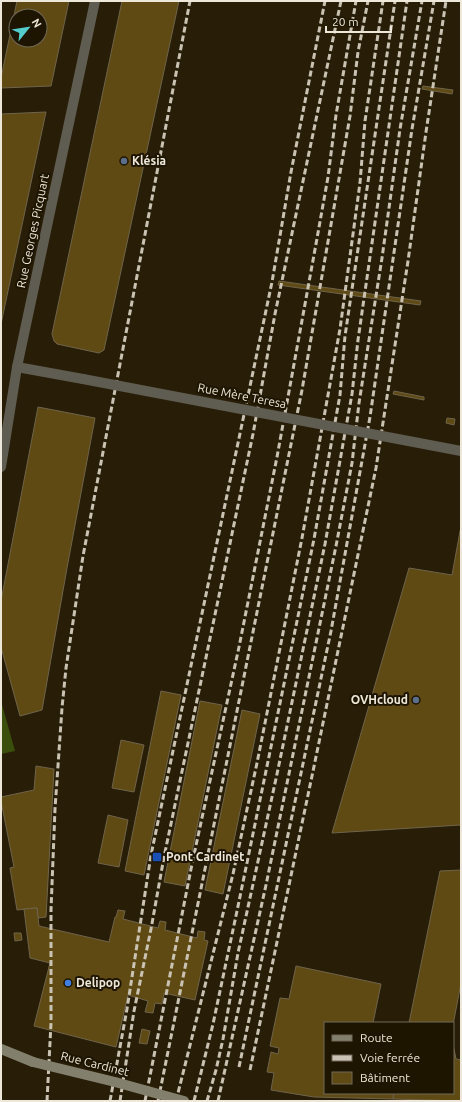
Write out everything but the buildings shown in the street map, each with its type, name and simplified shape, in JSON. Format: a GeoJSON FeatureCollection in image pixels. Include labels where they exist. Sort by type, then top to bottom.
{"type":"FeatureCollection","features":[{"type":"Feature","properties":{"kind":"main road","name":"Rue Cardinet"},"geometry":{"type":"LineString","coordinates":[[1,1049],[33,1062],[184,1101]]}},
{"type":"Feature","properties":{"kind":"street","name":"Rue Georges Picquart"},"geometry":{"type":"LineString","coordinates":[[1,468],[17,367],[95,1]]}},
{"type":"Feature","properties":{"kind":"street","name":"Rue Mère Teresa"},"geometry":{"type":"LineString","coordinates":[[17,367],[461,451]]}},
{"type":"Feature","properties":{"kind":"green space"},"geometry":{"type":"Polygon","coordinates":[[[1,701],[15,751],[1,754],[1,701]]]}},
{"type":"Feature","properties":{"kind":"railway"},"geometry":{"type":"LineString","coordinates":[[47,1101],[51,1023],[51,910],[55,809],[66,668],[83,556],[190,1]]}},
{"type":"Feature","properties":{"kind":"railway"},"geometry":{"type":"LineString","coordinates":[[110,1101],[127,1009],[151,855],[272,282],[291,172],[325,1]]}},
{"type":"Feature","properties":{"kind":"railway"},"geometry":{"type":"LineString","coordinates":[[120,1101],[134,1011],[164,857],[253,434],[275,314],[341,1]]}},
{"type":"Feature","properties":{"kind":"railway"},"geometry":{"type":"LineString","coordinates":[[145,1101],[192,864],[239,647],[277,457],[328,177],[336,115],[356,1]]}},
{"type":"Feature","properties":{"kind":"railway"},"geometry":{"type":"LineString","coordinates":[[158,1101],[302,390],[350,116],[358,52],[368,1]]}},
{"type":"Feature","properties":{"kind":"railway"},"geometry":{"type":"LineString","coordinates":[[176,1101],[233,874],[302,538],[340,329],[360,183],[365,121],[383,1]]}},
{"type":"Feature","properties":{"kind":"railway"},"geometry":{"type":"LineString","coordinates":[[194,1101],[213,1024],[314,539],[340,395],[345,336],[395,1]]}},
{"type":"Feature","properties":{"kind":"railway"},"geometry":{"type":"LineString","coordinates":[[207,1101],[223,1039],[238,953],[325,544],[352,394],[358,340],[407,1]]}},
{"type":"Feature","properties":{"kind":"railway"},"geometry":{"type":"LineString","coordinates":[[218,1101],[266,885],[352,463],[359,403],[382,258],[400,129],[422,1]]}},
{"type":"Feature","properties":{"kind":"railway"},"geometry":{"type":"LineString","coordinates":[[239,1067],[331,631],[370,417],[412,129],[434,1]]}},
{"type":"Feature","properties":{"kind":"railway"},"geometry":{"type":"LineString","coordinates":[[250,1070],[376,468],[446,1]]}},
{"type":"Feature","properties":{"kind":"place","name":"Klésia"},"geometry":{"type":"Point","coordinates":[124,161]}},
{"type":"Feature","properties":{"kind":"place","name":"OVHcloud"},"geometry":{"type":"Point","coordinates":[416,700]}},
{"type":"Feature","properties":{"kind":"place","name":"Pont Cardinet"},"geometry":{"type":"Point","coordinates":[157,857]}},
{"type":"Feature","properties":{"kind":"place","name":"Delipop"},"geometry":{"type":"Point","coordinates":[68,983]}}]}
